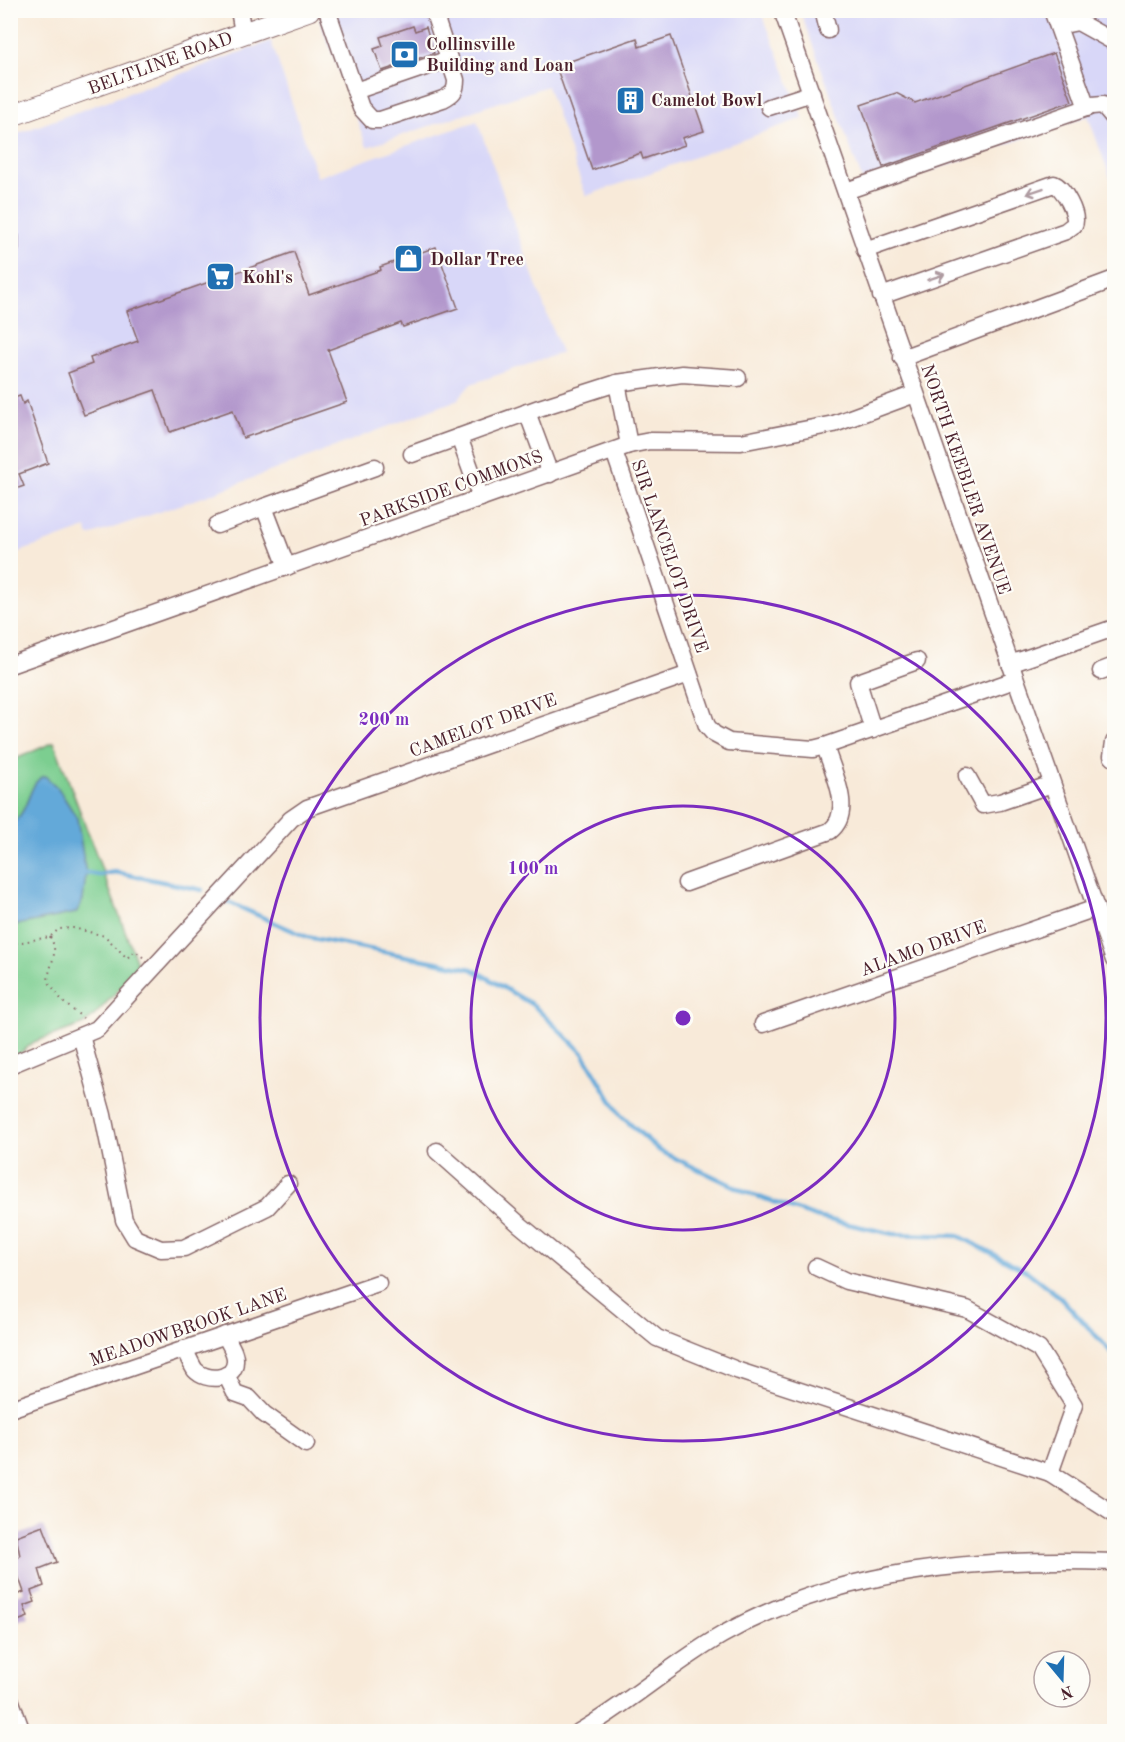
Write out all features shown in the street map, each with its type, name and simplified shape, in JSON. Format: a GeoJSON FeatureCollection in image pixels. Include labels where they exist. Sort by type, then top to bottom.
{"type":"FeatureCollection","features":[{"type":"Feature","properties":{"kind":"main road","name":"BELTLINE ROAD"},"geometry":{"type":"LineString","coordinates":[[10,116],[309,10]]}},
{"type":"Feature","properties":{"kind":"street"},"geometry":{"type":"LineString","coordinates":[[239,10],[243,33]]}},
{"type":"Feature","properties":{"kind":"street"},"geometry":{"type":"LineString","coordinates":[[327,10],[355,91],[365,115],[372,120],[380,120],[433,103],[452,95],[456,89],[433,10]]}},
{"type":"Feature","properties":{"kind":"street","name":"NORTH KEEBLER AVENUE"},"geometry":{"type":"LineString","coordinates":[[783,10],[1114,960]]}},
{"type":"Feature","properties":{"kind":"street"},"geometry":{"type":"LineString","coordinates":[[823,10],[828,30]]}},
{"type":"Feature","properties":{"kind":"street"},"geometry":{"type":"LineString","coordinates":[[1087,108],[1055,18],[1078,22],[1114,42]]}},
{"type":"Feature","properties":{"kind":"street"},"geometry":{"type":"LineString","coordinates":[[355,91],[449,59]]}},
{"type":"Feature","properties":{"kind":"street"},"geometry":{"type":"LineString","coordinates":[[769,107],[812,93]]}},
{"type":"Feature","properties":{"kind":"street"},"geometry":{"type":"LineString","coordinates":[[846,191],[1087,108],[1103,105],[1114,118]]}},
{"type":"Feature","properties":{"kind":"street"},"geometry":{"type":"LineString","coordinates":[[866,250],[1054,184],[1060,186],[1065,193],[1075,219],[1074,225],[1066,231],[881,296]]}},
{"type":"Feature","properties":{"kind":"street"},"geometry":{"type":"LineString","coordinates":[[10,236],[10,249]]}},
{"type":"Feature","properties":{"kind":"street"},"geometry":{"type":"LineString","coordinates":[[902,357],[1112,280]]}},
{"type":"Feature","properties":{"kind":"street"},"geometry":{"type":"LineString","coordinates":[[412,454],[527,412],[617,383],[682,374],[738,378]]}},
{"type":"Feature","properties":{"kind":"street","name":"SIR LANCELOT DRIVE"},"geometry":{"type":"LineString","coordinates":[[617,383],[622,448],[689,674]]}},
{"type":"Feature","properties":{"kind":"street","name":"PARKSIDE COMMONS"},"geometry":{"type":"LineString","coordinates":[[10,665],[622,448],[650,441],[741,442],[834,424],[915,394]]}},
{"type":"Feature","properties":{"kind":"street"},"geometry":{"type":"LineString","coordinates":[[527,412],[549,474]]}},
{"type":"Feature","properties":{"kind":"street"},"geometry":{"type":"LineString","coordinates":[[459,437],[481,498]]}},
{"type":"Feature","properties":{"kind":"street"},"geometry":{"type":"LineString","coordinates":[[217,525],[375,467]]}},
{"type":"Feature","properties":{"kind":"street"},"geometry":{"type":"LineString","coordinates":[[264,507],[286,567]]}},
{"type":"Feature","properties":{"kind":"street"},"geometry":{"type":"LineString","coordinates":[[689,674],[707,726],[721,740],[813,749],[873,730],[1114,628]]}},
{"type":"Feature","properties":{"kind":"street"},"geometry":{"type":"LineString","coordinates":[[873,730],[858,682],[917,661]]}},
{"type":"Feature","properties":{"kind":"street","name":"CAMELOT DRIVE"},"geometry":{"type":"LineString","coordinates":[[10,1065],[97,1029],[152,966],[291,819],[307,808],[689,674]]}},
{"type":"Feature","properties":{"kind":"street"},"geometry":{"type":"LineString","coordinates":[[1114,742],[1112,756],[1114,758]]}},
{"type":"Feature","properties":{"kind":"street"},"geometry":{"type":"LineString","coordinates":[[686,883],[830,831],[837,826],[843,807],[825,747]]}},
{"type":"Feature","properties":{"kind":"street"},"geometry":{"type":"LineString","coordinates":[[968,776],[983,805],[1000,802],[1052,784]]}},
{"type":"Feature","properties":{"kind":"street","name":"ALAMO DRIVE"},"geometry":{"type":"LineString","coordinates":[[763,1024],[1096,908]]}},
{"type":"Feature","properties":{"kind":"street"},"geometry":{"type":"LineString","coordinates":[[81,1036],[104,1115],[122,1211],[129,1232],[135,1238],[151,1247],[184,1248],[267,1207],[288,1184]]}},
{"type":"Feature","properties":{"kind":"street"},"geometry":{"type":"LineString","coordinates":[[437,1151],[519,1224],[657,1338],[739,1371],[1050,1473],[1114,1514]]}},
{"type":"Feature","properties":{"kind":"street"},"geometry":{"type":"LineString","coordinates":[[816,1267],[846,1281],[967,1309],[1039,1349],[1074,1405],[1050,1473]]}},
{"type":"Feature","properties":{"kind":"street","name":"MEADOWBROOK LANE"},"geometry":{"type":"LineString","coordinates":[[10,1409],[378,1283]]}},
{"type":"Feature","properties":{"kind":"street"},"geometry":{"type":"LineString","coordinates":[[184,1349],[195,1370],[202,1375],[218,1378],[233,1370],[236,1361],[225,1335]]}},
{"type":"Feature","properties":{"kind":"street"},"geometry":{"type":"LineString","coordinates":[[226,1375],[235,1393],[249,1398],[264,1414],[306,1444]]}},
{"type":"Feature","properties":{"kind":"street"},"geometry":{"type":"LineString","coordinates":[[579,1731],[619,1707],[722,1635],[791,1604],[872,1579],[911,1570],[950,1566],[1114,1562]]}},
{"type":"Feature","properties":{"kind":"street"},"geometry":{"type":"LineString","coordinates":[[10,1698],[22,1731]]}},
{"type":"Feature","properties":{"kind":"path"},"geometry":{"type":"LineString","coordinates":[[10,944],[50,937],[59,929],[90,930],[105,936],[127,958],[135,951],[152,966]]}},
{"type":"Feature","properties":{"kind":"path"},"geometry":{"type":"LineString","coordinates":[[50,937],[55,945],[55,958],[48,981],[63,1002],[97,1029]]}},
{"type":"Feature","properties":{"kind":"shaded area"},"geometry":{"type":"Polygon","coordinates":[[[348,10],[761,11],[803,118],[586,196],[547,86],[367,147],[319,19],[348,10]]]}},
{"type":"Feature","properties":{"kind":"shaded area"},"geometry":{"type":"Polygon","coordinates":[[[800,11],[1114,11],[1114,188],[1088,116],[867,193],[800,11]]]}},
{"type":"Feature","properties":{"kind":"shaded area"},"geometry":{"type":"Polygon","coordinates":[[[271,41],[317,177],[477,121],[561,353],[471,384],[457,400],[206,496],[89,536],[86,528],[11,555],[11,136],[271,41]]]}},
{"type":"Feature","properties":{"kind":"green space"},"geometry":{"type":"Polygon","coordinates":[[[54,742],[139,968],[92,1018],[82,1025],[34,1042],[11,1061],[11,761],[54,742]]]}},
{"type":"Feature","properties":{"kind":"water"},"geometry":{"type":"Polygon","coordinates":[[[45,776],[58,788],[77,818],[86,874],[83,900],[76,913],[11,926],[11,823],[22,812],[35,784],[45,776]]]}},
{"type":"Feature","properties":{"kind":"building","name":"Collinsville Building and Loan"},"geometry":{"type":"Polygon","coordinates":[[[413,26],[415,31],[426,27],[434,53],[382,71],[374,49],[383,46],[380,37],[413,26]]]}},
{"type":"Feature","properties":{"kind":"building","name":"Camelot Bowl"},"geometry":{"type":"Polygon","coordinates":[[[671,36],[704,131],[682,138],[685,145],[643,159],[641,153],[592,170],[556,66],[637,38],[639,47],[671,36]]]}},
{"type":"Feature","properties":{"kind":"building"},"geometry":{"type":"Polygon","coordinates":[[[1054,53],[1072,101],[883,167],[861,105],[896,93],[915,103],[1054,53]]]}},
{"type":"Feature","properties":{"kind":"building"},"geometry":{"type":"Polygon","coordinates":[[[436,247],[458,308],[403,327],[401,323],[328,350],[347,402],[243,438],[233,410],[170,432],[155,390],[84,415],[68,373],[92,364],[90,358],[138,341],[127,311],[294,252],[309,295],[381,270],[380,267],[436,247]]]}},
{"type":"Feature","properties":{"kind":"building"},"geometry":{"type":"Polygon","coordinates":[[[20,396],[23,404],[27,401],[48,463],[19,474],[24,486],[10,491],[10,399],[20,396]]]}},
{"type":"Feature","properties":{"kind":"building"},"geometry":{"type":"Polygon","coordinates":[[[43,1526],[57,1562],[39,1569],[44,1586],[31,1591],[35,1602],[24,1606],[28,1617],[10,1624],[10,1597],[24,1592],[12,1559],[20,1556],[16,1536],[43,1526]]]}},
{"type":"Feature","properties":{"kind":"waterway"},"geometry":{"type":"LineString","coordinates":[[81,872],[100,875],[115,872],[202,890]]}},
{"type":"Feature","properties":{"kind":"waterway"},"geometry":{"type":"LineString","coordinates":[[228,902],[307,937],[472,969],[533,1005],[583,1053],[620,1115],[660,1151],[748,1193],[816,1217],[893,1234],[959,1236],[1028,1272],[1061,1298],[1114,1355]]}},
{"type":"Feature","properties":{"kind":"waterway"},"geometry":{"type":"LineString","coordinates":[[1111,1732],[1114,1729]]}},
{"type":"Feature","properties":{"kind":"place","name":"Collinsville Building and Loan"},"geometry":{"type":"Point","coordinates":[405,54]}},
{"type":"Feature","properties":{"kind":"place","name":"Camelot Bowl"},"geometry":{"type":"Point","coordinates":[630,100]}},
{"type":"Feature","properties":{"kind":"place","name":"Dollar Tree"},"geometry":{"type":"Point","coordinates":[409,259]}},
{"type":"Feature","properties":{"kind":"place","name":"Kohl's"},"geometry":{"type":"Point","coordinates":[221,277]}}]}
